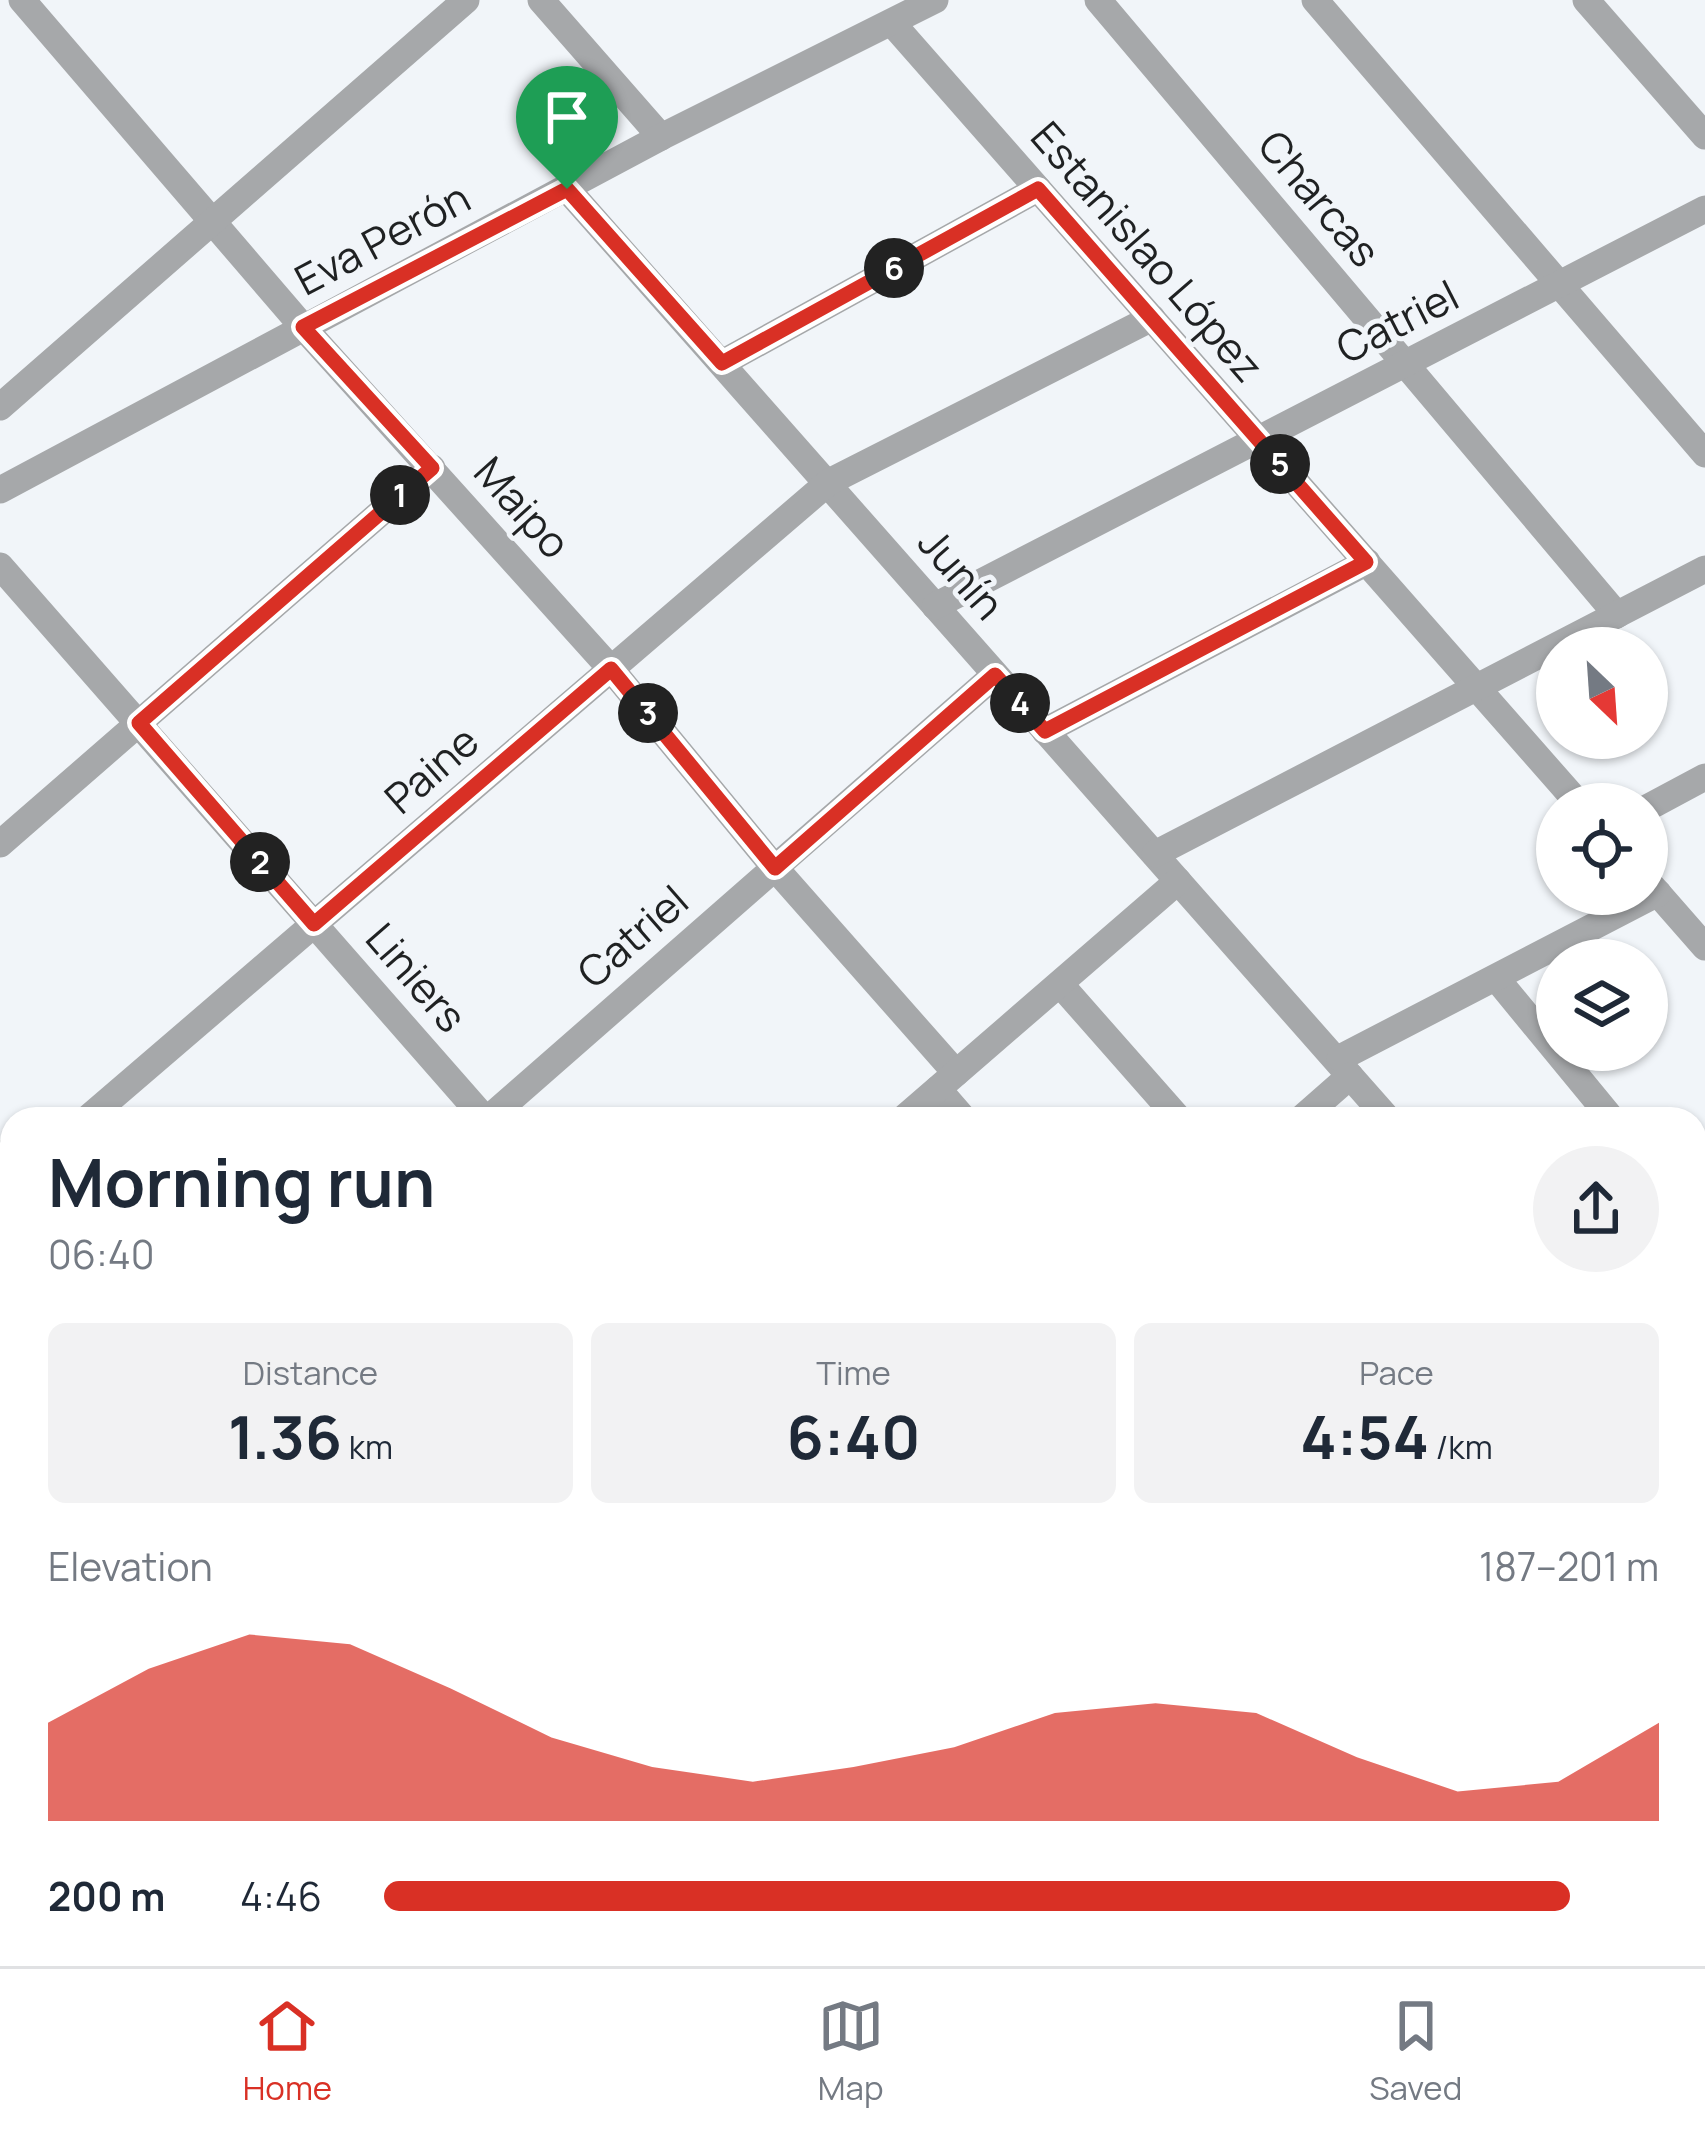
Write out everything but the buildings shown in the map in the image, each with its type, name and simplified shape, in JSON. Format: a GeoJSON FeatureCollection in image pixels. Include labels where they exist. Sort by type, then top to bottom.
{"type":"FeatureCollection","features":[{"type":"Feature","properties":{"kind":"street","name":"Maipo"},"geometry":{"type":"LineString","coordinates":[[22,0],[303,327],[611,669],[947,1081],[959,1107]]}},
{"type":"Feature","properties":{"kind":"street"},"geometry":{"type":"LineString","coordinates":[[0,407],[466,0]]}},
{"type":"Feature","properties":{"kind":"street"},"geometry":{"type":"LineString","coordinates":[[541,0],[661,137]]}},
{"type":"Feature","properties":{"kind":"street","name":"Eva Perón"},"geometry":{"type":"LineString","coordinates":[[0,490],[661,137],[935,0]]}},
{"type":"Feature","properties":{"kind":"street","name":"Charcas"},"geometry":{"type":"LineString","coordinates":[[1098,0],[1617,615]]}},
{"type":"Feature","properties":{"kind":"street"},"geometry":{"type":"LineString","coordinates":[[1315,0],[1705,454]]}},
{"type":"Feature","properties":{"kind":"street"},"geometry":{"type":"LineString","coordinates":[[1586,0],[1705,136]]}},
{"type":"Feature","properties":{"kind":"street","name":"Estanislao López"},"geometry":{"type":"LineString","coordinates":[[892,23],[1560,783]]}},
{"type":"Feature","properties":{"kind":"street","name":"Junín"},"geometry":{"type":"LineString","coordinates":[[567,189],[1378,1107]]}},
{"type":"Feature","properties":{"kind":"street"},"geometry":{"type":"LineString","coordinates":[[722,363],[1038,189]]}},
{"type":"Feature","properties":{"kind":"street","name":"Catriel"},"geometry":{"type":"LineString","coordinates":[[935,606],[1705,209]]}},
{"type":"Feature","properties":{"kind":"street","name":"Paine"},"geometry":{"type":"LineString","coordinates":[[101,1107],[829,482],[1152,318]]}},
{"type":"Feature","properties":{"kind":"street"},"geometry":{"type":"LineString","coordinates":[[0,844],[432,468]]}},
{"type":"Feature","properties":{"kind":"street"},"geometry":{"type":"LineString","coordinates":[[1045,731],[1366,562]]}},
{"type":"Feature","properties":{"kind":"street","name":"Liniers"},"geometry":{"type":"LineString","coordinates":[[0,566],[475,1107]]}},
{"type":"Feature","properties":{"kind":"street"},"geometry":{"type":"LineString","coordinates":[[1155,854],[1705,569]]}},
{"type":"Feature","properties":{"kind":"street","name":"Catriel"},"geometry":{"type":"LineString","coordinates":[[500,1107],[995,675]]}},
{"type":"Feature","properties":{"kind":"street"},"geometry":{"type":"LineString","coordinates":[[1668,797],[1705,777]]}},
{"type":"Feature","properties":{"kind":"street"},"geometry":{"type":"LineString","coordinates":[[917,1107],[1178,880]]}},
{"type":"Feature","properties":{"kind":"street"},"geometry":{"type":"LineString","coordinates":[[1668,904],[1705,946]]}},
{"type":"Feature","properties":{"kind":"street"},"geometry":{"type":"LineString","coordinates":[[1310,1107],[1345,1067],[1605,915]]}},
{"type":"Feature","properties":{"kind":"street"},"geometry":{"type":"LineString","coordinates":[[1496,978],[1602,1107]]}},
{"type":"Feature","properties":{"kind":"street"},"geometry":{"type":"LineString","coordinates":[[1060,985],[1168,1107]]}},
{"type":"Feature","properties":{"kind":"route"},"geometry":{"type":"LineString","coordinates":[[567,189],[722,363],[1038,189],[1366,562],[1045,731],[995,675],[775,868],[611,669],[314,924],[139,723],[432,468],[303,327],[567,189]]}}]}
